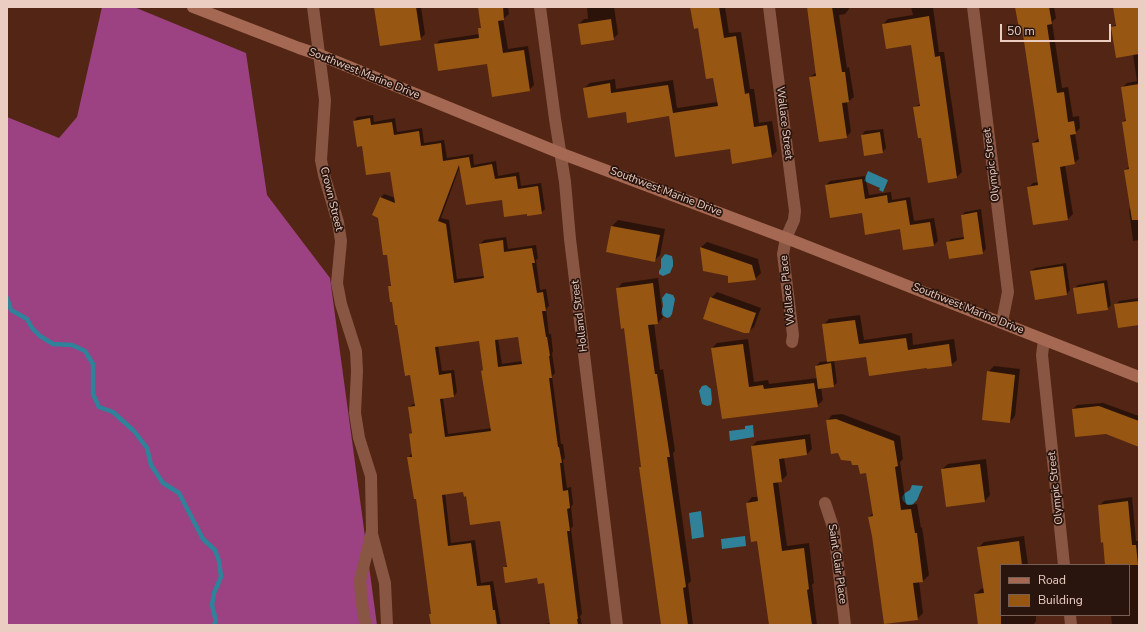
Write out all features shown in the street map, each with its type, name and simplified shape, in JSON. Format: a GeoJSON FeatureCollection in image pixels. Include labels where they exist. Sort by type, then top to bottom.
{"type":"FeatureCollection","features":[{"type":"Feature","properties":{"kind":"main road","name":"Southwest Marine Drive"},"geometry":{"type":"LineString","coordinates":[[194,7],[320,55],[560,153],[786,238],[1139,377]]}},
{"type":"Feature","properties":{"kind":"street","name":"Crown Street"},"geometry":{"type":"LineString","coordinates":[[313,7],[325,100],[322,160],[324,175],[342,241],[337,283],[341,304],[356,351],[357,371],[355,413],[359,438],[371,476],[372,531],[385,583],[387,625]]}},
{"type":"Feature","properties":{"kind":"street","name":"Holland Street"},"geometry":{"type":"LineString","coordinates":[[540,7],[565,182],[572,255],[617,625]]}},
{"type":"Feature","properties":{"kind":"street","name":"Wallace Street"},"geometry":{"type":"LineString","coordinates":[[769,7],[795,211],[794,220],[786,238]]}},
{"type":"Feature","properties":{"kind":"street","name":"Olympic Street"},"geometry":{"type":"LineString","coordinates":[[973,7],[1008,292],[1002,322]]}},
{"type":"Feature","properties":{"kind":"street","name":"Wallace Place"},"geometry":{"type":"LineString","coordinates":[[786,238],[783,254],[793,335],[792,342]]}},
{"type":"Feature","properties":{"kind":"street","name":"Olympic Street"},"geometry":{"type":"LineString","coordinates":[[1044,340],[1042,355],[1064,564]]}},
{"type":"Feature","properties":{"kind":"street","name":"Saint Clair Place"},"geometry":{"type":"LineString","coordinates":[[826,503],[834,530],[845,625]]}},
{"type":"Feature","properties":{"kind":"street","name":"Crown Street"},"geometry":{"type":"LineString","coordinates":[[366,625],[363,612],[360,581],[372,531]]}},
{"type":"Feature","properties":{"kind":"shaded area"},"geometry":{"type":"Polygon","coordinates":[[[102,7],[134,7],[246,53],[267,195],[330,278],[377,625],[7,625],[7,117],[59,138],[77,117],[102,7]]]}},
{"type":"Feature","properties":{"kind":"water"},"geometry":{"type":"Polygon","coordinates":[[[868,171],[888,180],[883,192],[879,190],[880,188],[864,181],[868,171]]]}},
{"type":"Feature","properties":{"kind":"water"},"geometry":{"type":"Polygon","coordinates":[[[665,254],[672,256],[673,266],[670,273],[663,276],[659,274],[659,271],[661,268],[661,259],[665,254]]]}},
{"type":"Feature","properties":{"kind":"water"},"geometry":{"type":"Polygon","coordinates":[[[666,293],[673,295],[675,299],[672,314],[667,318],[661,313],[663,306],[662,298],[666,293]]]}},
{"type":"Feature","properties":{"kind":"water"},"geometry":{"type":"Polygon","coordinates":[[[706,385],[711,389],[712,400],[711,405],[707,406],[702,404],[699,391],[702,386],[706,385]]]}},
{"type":"Feature","properties":{"kind":"water"},"geometry":{"type":"Polygon","coordinates":[[[753,425],[754,437],[730,441],[729,431],[745,429],[745,426],[753,425]]]}},
{"type":"Feature","properties":{"kind":"water"},"geometry":{"type":"Polygon","coordinates":[[[912,485],[923,486],[917,500],[912,505],[908,505],[903,501],[902,497],[910,490],[912,485]]]}},
{"type":"Feature","properties":{"kind":"water"},"geometry":{"type":"Polygon","coordinates":[[[701,511],[704,537],[692,539],[689,513],[701,511]]]}},
{"type":"Feature","properties":{"kind":"water"},"geometry":{"type":"Polygon","coordinates":[[[745,536],[746,546],[722,549],[721,539],[745,536]]]}},
{"type":"Feature","properties":{"kind":"building"},"geometry":{"type":"Polygon","coordinates":[[[374,7],[416,7],[421,40],[380,46],[374,7]]]}},
{"type":"Feature","properties":{"kind":"building"},"geometry":{"type":"Polygon","coordinates":[[[478,7],[503,7],[504,20],[498,21],[503,53],[524,50],[530,91],[492,97],[487,64],[438,71],[434,44],[479,38],[478,28],[481,28],[478,7]]]}},
{"type":"Feature","properties":{"kind":"building"},"geometry":{"type":"Polygon","coordinates":[[[690,7],[719,7],[724,38],[736,36],[745,94],[749,93],[754,127],[767,125],[772,157],[732,164],[730,149],[675,157],[669,116],[627,123],[626,112],[588,118],[583,88],[610,83],[611,93],[668,85],[673,113],[718,106],[713,78],[706,79],[698,28],[694,29],[690,7]]]}},
{"type":"Feature","properties":{"kind":"building"},"geometry":{"type":"Polygon","coordinates":[[[807,7],[832,7],[842,72],[845,72],[849,102],[842,103],[847,138],[819,142],[809,77],[816,76],[807,7]]]}},
{"type":"Feature","properties":{"kind":"building"},"geometry":{"type":"Polygon","coordinates":[[[1015,7],[1049,7],[1052,24],[1047,25],[1057,93],[1064,92],[1068,122],[1074,121],[1076,134],[1070,135],[1075,164],[1060,167],[1068,220],[1033,225],[1027,187],[1038,185],[1032,143],[1039,142],[1022,28],[1019,29],[1015,7]]]}},
{"type":"Feature","properties":{"kind":"building"},"geometry":{"type":"Polygon","coordinates":[[[1113,7],[1139,7],[1139,54],[1116,58],[1111,27],[1116,26],[1113,7]]]}},
{"type":"Feature","properties":{"kind":"building"},"geometry":{"type":"Polygon","coordinates":[[[929,16],[935,57],[940,56],[957,178],[928,183],[921,138],[918,138],[913,107],[920,106],[911,45],[886,49],[882,24],[929,16]]]}},
{"type":"Feature","properties":{"kind":"building"},"geometry":{"type":"Polygon","coordinates":[[[611,19],[614,40],[581,45],[578,24],[611,19]]]}},
{"type":"Feature","properties":{"kind":"building"},"geometry":{"type":"Polygon","coordinates":[[[1139,84],[1139,220],[1132,220],[1124,170],[1129,169],[1122,122],[1126,121],[1121,87],[1139,84]]]}},
{"type":"Feature","properties":{"kind":"building"},"geometry":{"type":"Polygon","coordinates":[[[370,118],[371,125],[392,122],[394,135],[419,131],[421,146],[441,143],[443,161],[469,157],[471,168],[492,164],[495,179],[516,176],[518,189],[538,186],[542,214],[504,217],[502,200],[466,205],[459,165],[438,221],[446,224],[454,283],[484,278],[479,244],[503,240],[504,252],[532,248],[535,263],[532,263],[537,293],[543,292],[546,311],[542,311],[550,356],[552,378],[549,378],[558,447],[562,463],[560,463],[563,491],[568,490],[570,508],[567,509],[570,531],[567,531],[578,625],[550,625],[544,583],[538,584],[537,578],[505,583],[503,567],[507,567],[500,521],[470,525],[466,496],[464,497],[463,492],[442,495],[448,546],[471,543],[477,586],[490,585],[493,610],[495,610],[497,625],[431,625],[429,614],[431,614],[416,499],[414,499],[407,457],[412,457],[409,434],[412,433],[408,407],[415,406],[410,375],[405,376],[397,325],[395,325],[392,302],[390,302],[388,286],[391,286],[387,255],[383,255],[378,218],[372,215],[380,197],[395,203],[390,172],[366,175],[362,146],[357,147],[353,121],[370,118]],[[518,337],[495,340],[498,367],[522,364],[518,337]],[[479,341],[435,347],[439,375],[451,373],[454,397],[440,399],[445,437],[491,431],[481,371],[483,370],[479,341]]]}},
{"type":"Feature","properties":{"kind":"building"},"geometry":{"type":"Polygon","coordinates":[[[880,132],[883,153],[864,156],[861,135],[880,132]]]}},
{"type":"Feature","properties":{"kind":"building"},"geometry":{"type":"Polygon","coordinates":[[[862,179],[865,199],[887,195],[888,203],[906,200],[910,225],[930,222],[934,246],[903,250],[900,229],[865,235],[862,213],[830,218],[825,185],[862,179]]]}},
{"type":"Feature","properties":{"kind":"building"},"geometry":{"type":"Polygon","coordinates":[[[977,212],[983,254],[949,259],[946,242],[964,239],[961,215],[977,212]]]}},
{"type":"Feature","properties":{"kind":"building"},"geometry":{"type":"Polygon","coordinates":[[[611,226],[660,235],[655,262],[606,252],[611,226]]]}},
{"type":"Feature","properties":{"kind":"building"},"geometry":{"type":"Polygon","coordinates":[[[700,247],[752,265],[756,280],[728,283],[728,276],[703,271],[700,247]]]}},
{"type":"Feature","properties":{"kind":"building"},"geometry":{"type":"Polygon","coordinates":[[[1063,266],[1067,295],[1035,300],[1030,271],[1063,266]]]}},
{"type":"Feature","properties":{"kind":"building"},"geometry":{"type":"Polygon","coordinates":[[[653,283],[658,324],[648,325],[670,457],[667,457],[686,587],[683,588],[688,625],[661,625],[639,467],[641,467],[624,328],[621,329],[616,288],[653,283]]]}},
{"type":"Feature","properties":{"kind":"building"},"geometry":{"type":"Polygon","coordinates":[[[1104,283],[1108,310],[1077,314],[1073,288],[1104,283]]]}},
{"type":"Feature","properties":{"kind":"building"},"geometry":{"type":"Polygon","coordinates":[[[710,297],[756,313],[749,333],[744,333],[703,319],[710,297]]]}},
{"type":"Feature","properties":{"kind":"building"},"geometry":{"type":"Polygon","coordinates":[[[1139,301],[1139,325],[1118,328],[1114,304],[1139,301]]]}},
{"type":"Feature","properties":{"kind":"building"},"geometry":{"type":"Polygon","coordinates":[[[855,320],[859,344],[906,338],[908,350],[949,344],[952,366],[869,376],[866,357],[827,362],[822,324],[855,320]]]}},
{"type":"Feature","properties":{"kind":"building"},"geometry":{"type":"Polygon","coordinates":[[[743,344],[749,387],[763,385],[764,389],[814,383],[818,407],[722,419],[711,348],[743,344]]]}},
{"type":"Feature","properties":{"kind":"building"},"geometry":{"type":"Polygon","coordinates":[[[831,363],[834,387],[818,389],[815,366],[831,363]]]}},
{"type":"Feature","properties":{"kind":"building"},"geometry":{"type":"Polygon","coordinates":[[[987,371],[1015,375],[1010,423],[982,420],[987,371]]]}},
{"type":"Feature","properties":{"kind":"building"},"geometry":{"type":"Polygon","coordinates":[[[1099,406],[1139,421],[1139,447],[1106,434],[1075,437],[1072,409],[1099,406]]]}},
{"type":"Feature","properties":{"kind":"building"},"geometry":{"type":"Polygon","coordinates":[[[836,419],[894,441],[898,466],[895,467],[901,510],[911,509],[915,533],[917,533],[923,582],[913,583],[918,620],[884,624],[868,517],[873,516],[866,473],[860,474],[858,465],[852,465],[851,461],[841,460],[838,453],[831,454],[826,420],[836,419]]]}},
{"type":"Feature","properties":{"kind":"building"},"geometry":{"type":"Polygon","coordinates":[[[805,439],[807,455],[779,459],[782,482],[773,483],[782,551],[804,548],[809,589],[807,590],[812,625],[769,625],[757,541],[751,542],[746,503],[758,501],[751,446],[805,439]]]}},
{"type":"Feature","properties":{"kind":"building"},"geometry":{"type":"Polygon","coordinates":[[[980,464],[985,502],[946,507],[941,469],[980,464]]]}},
{"type":"Feature","properties":{"kind":"building"},"geometry":{"type":"Polygon","coordinates":[[[1128,501],[1132,545],[1136,545],[1138,565],[1105,564],[1103,542],[1101,543],[1098,505],[1128,501]]]}},
{"type":"Feature","properties":{"kind":"building"},"geometry":{"type":"Polygon","coordinates":[[[1019,541],[1022,564],[1000,564],[1001,625],[978,625],[974,594],[984,593],[977,547],[1019,541]]]}},
{"type":"Feature","properties":{"kind":"waterway"},"geometry":{"type":"LineString","coordinates":[[7,298],[11,310],[27,319],[32,328],[40,336],[53,344],[72,345],[85,351],[93,364],[93,394],[99,407],[113,412],[134,431],[147,448],[151,465],[163,483],[179,493],[203,539],[215,550],[219,561],[221,577],[214,593],[212,605],[216,621],[214,625]]}}]}
